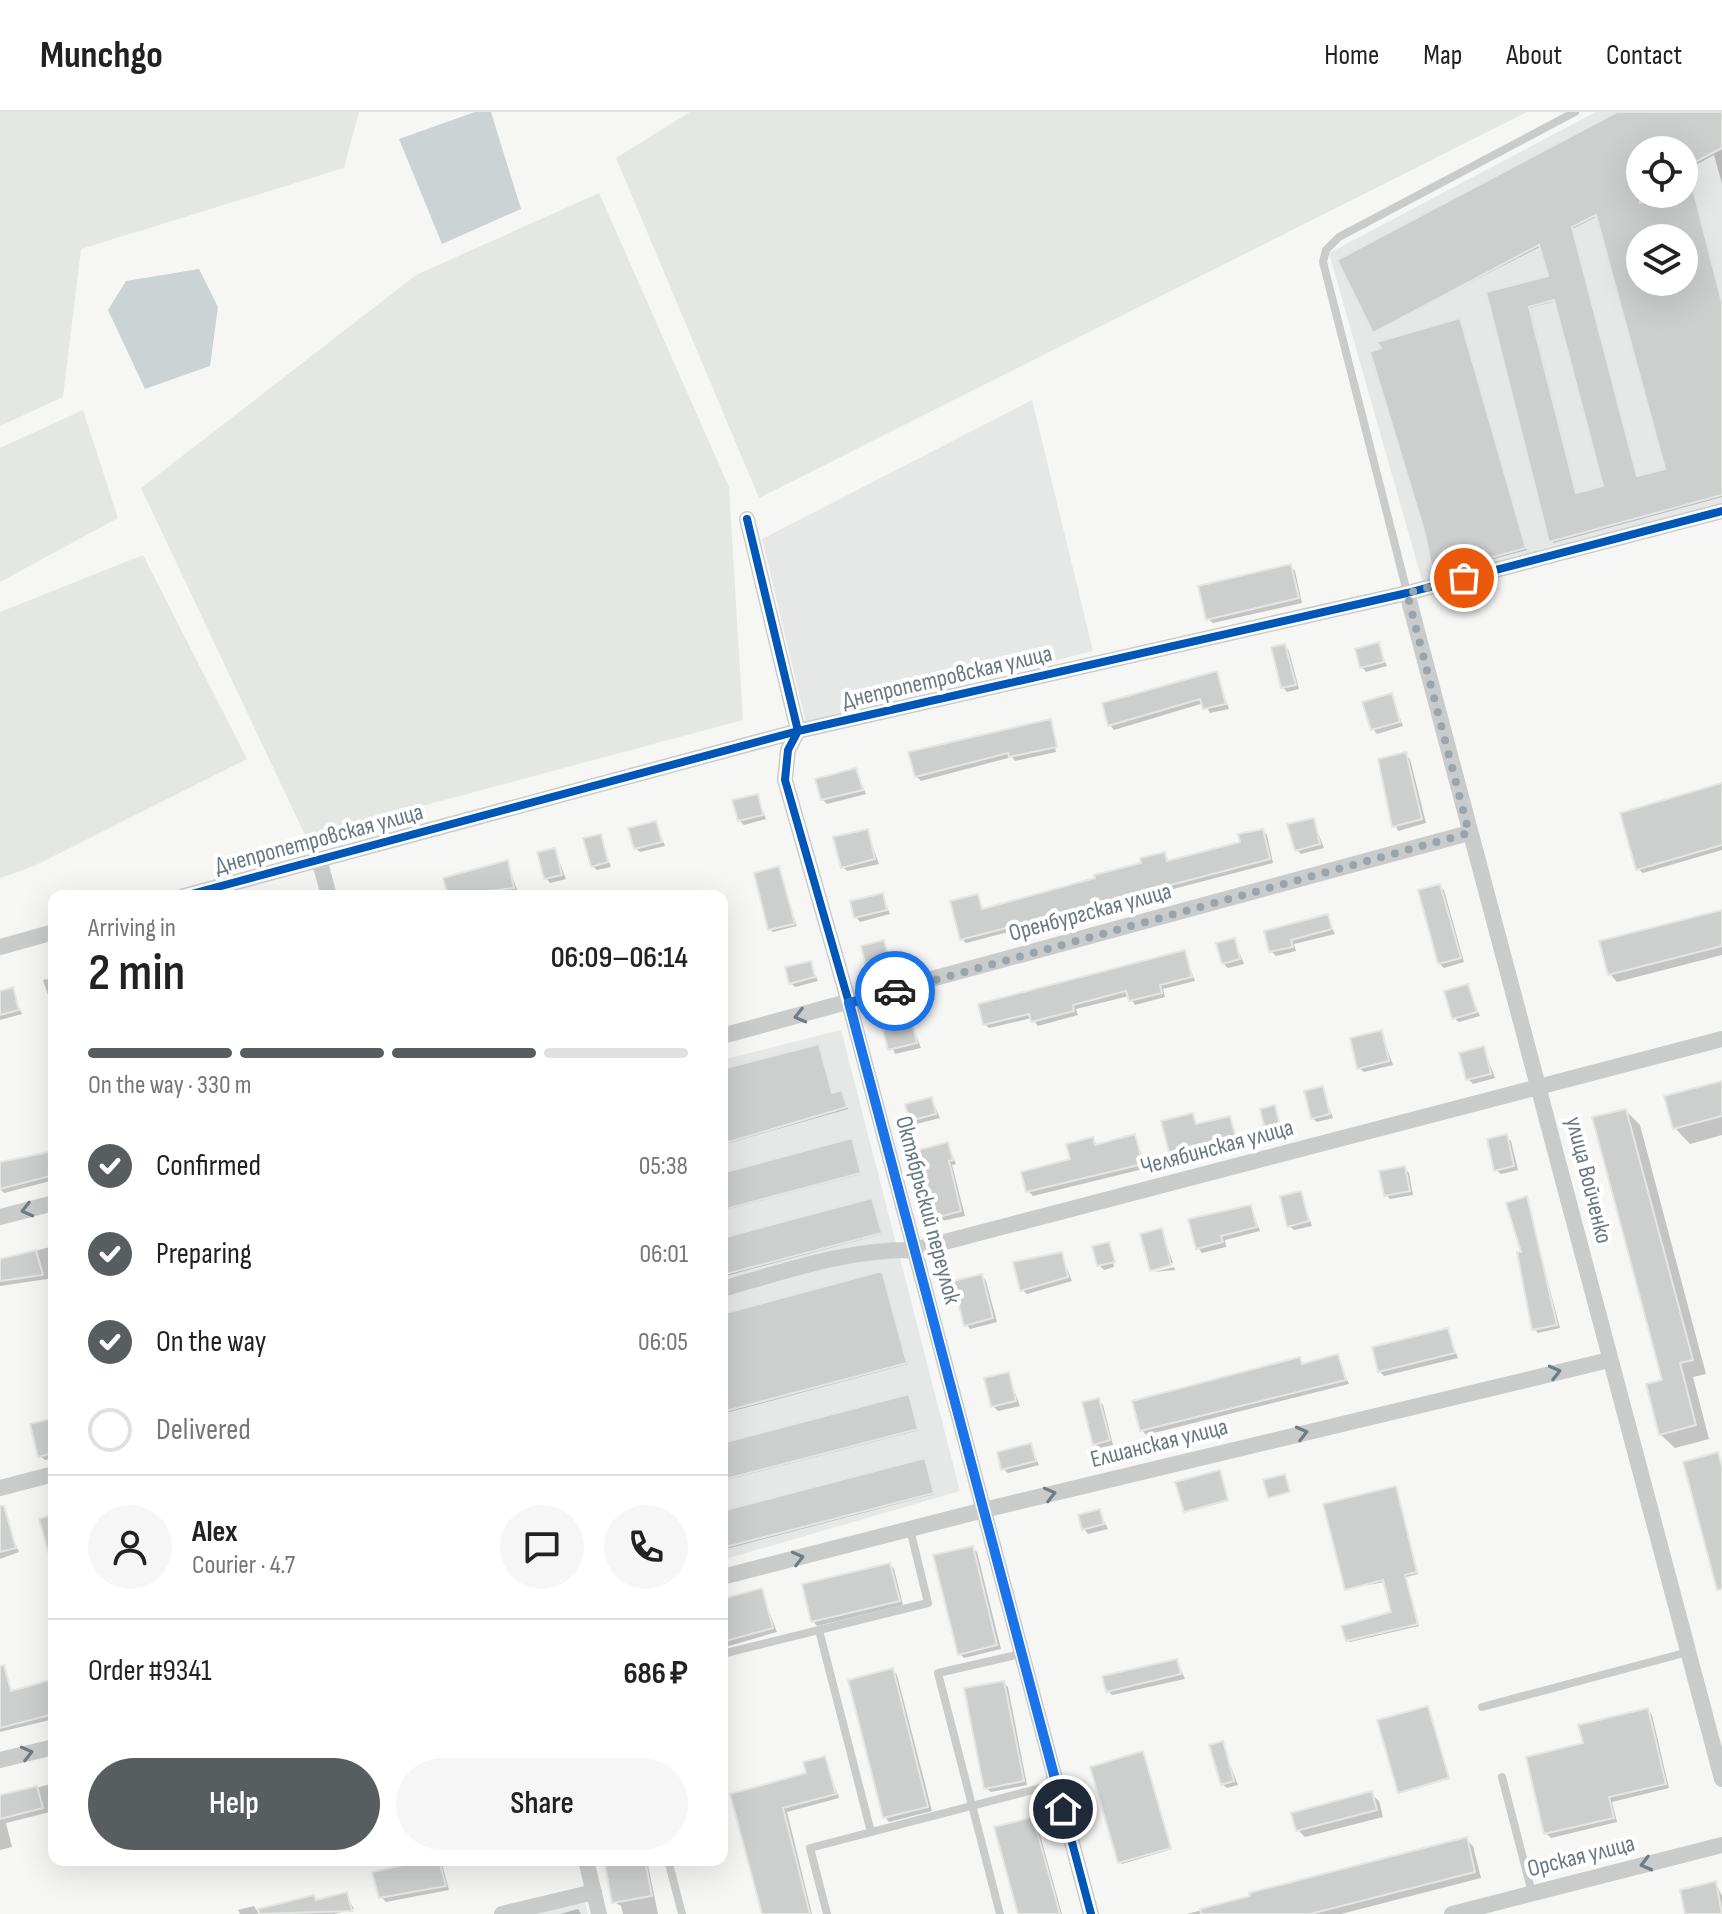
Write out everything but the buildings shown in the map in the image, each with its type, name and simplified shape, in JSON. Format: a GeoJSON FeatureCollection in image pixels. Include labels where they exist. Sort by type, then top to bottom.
{"type":"FeatureCollection","features":[{"type":"Feature","properties":{"kind":"street","name":"Днепропетровская улица"},"geometry":{"type":"LineString","coordinates":[[206,890],[798,731],[1407,593],[1722,511]]}},
{"type":"Feature","properties":{"kind":"street"},"geometry":{"type":"LineString","coordinates":[[747,519],[798,731]]}},
{"type":"Feature","properties":{"kind":"street","name":"улица Войченко"},"geometry":{"type":"LineString","coordinates":[[1407,593],[1469,833],[1541,1087],[1609,1360],[1722,1779]]}},
{"type":"Feature","properties":{"kind":"street","name":"Октябрьский переулок"},"geometry":{"type":"LineString","coordinates":[[798,731],[788,750],[785,780],[849,1003],[1091,1914]]}},
{"type":"Feature","properties":{"kind":"street","name":"Оренбургская улица"},"geometry":{"type":"LineString","coordinates":[[728,1034],[1469,833]]}},
{"type":"Feature","properties":{"kind":"street"},"geometry":{"type":"LineString","coordinates":[[319,859],[327,890]]}},
{"type":"Feature","properties":{"kind":"street"},"geometry":{"type":"LineString","coordinates":[[0,947],[48,934]]}},
{"type":"Feature","properties":{"kind":"street","name":"Челябинская улица"},"geometry":{"type":"LineString","coordinates":[[728,1287],[841,1256],[866,1251],[914,1250],[1722,1039]]}},
{"type":"Feature","properties":{"kind":"street"},"geometry":{"type":"LineString","coordinates":[[0,1217],[48,1205]]}},
{"type":"Feature","properties":{"kind":"street","name":"Елшанская улица"},"geometry":{"type":"LineString","coordinates":[[728,1575],[984,1510],[1609,1360]]}},
{"type":"Feature","properties":{"kind":"street"},"geometry":{"type":"LineString","coordinates":[[0,1488],[48,1476]]}},
{"type":"Feature","properties":{"kind":"street"},"geometry":{"type":"LineString","coordinates":[[0,1760],[48,1748]]}},
{"type":"Feature","properties":{"kind":"street","name":"Орская улица"},"geometry":{"type":"LineString","coordinates":[[1452,1914],[1722,1845]]}},
{"type":"Feature","properties":{"kind":"street"},"geometry":{"type":"LineString","coordinates":[[588,1866],[599,1914]]}},
{"type":"Feature","properties":{"kind":"street"},"geometry":{"type":"LineString","coordinates":[[502,1914],[594,1892]]}},
{"type":"Feature","properties":{"kind":"lane"},"geometry":{"type":"LineString","coordinates":[[1407,593],[1323,262],[1326,250],[1339,237],[1575,112]]}},
{"type":"Feature","properties":{"kind":"lane"},"geometry":{"type":"LineString","coordinates":[[728,1653],[928,1603],[910,1529]]}},
{"type":"Feature","properties":{"kind":"lane"},"geometry":{"type":"LineString","coordinates":[[819,1630],[871,1832]]}},
{"type":"Feature","properties":{"kind":"lane"},"geometry":{"type":"LineString","coordinates":[[1482,1707],[1688,1652]]}},
{"type":"Feature","properties":{"kind":"lane"},"geometry":{"type":"LineString","coordinates":[[1000,1914],[938,1673],[1022,1654]]}},
{"type":"Feature","properties":{"kind":"lane"},"geometry":{"type":"LineString","coordinates":[[1502,1777],[1532,1893]]}},
{"type":"Feature","properties":{"kind":"lane"},"geometry":{"type":"LineString","coordinates":[[827,1914],[810,1848],[1056,1783]]}},
{"type":"Feature","properties":{"kind":"lane"},"geometry":{"type":"LineString","coordinates":[[670,1866],[682,1914]]}},
{"type":"Feature","properties":{"kind":"shaded area"},"geometry":{"type":"Polygon","coordinates":[[[0,112],[359,112],[344,168],[81,249],[63,397],[0,426],[0,112]]]}},
{"type":"Feature","properties":{"kind":"shaded area"},"geometry":{"type":"Polygon","coordinates":[[[475,112],[491,112],[521,209],[442,244],[399,139],[475,112]]]}},
{"type":"Feature","properties":{"kind":"shaded area"},"geometry":{"type":"Polygon","coordinates":[[[690,112],[1527,112],[759,498],[616,158],[690,112]]]}},
{"type":"Feature","properties":{"kind":"shaded area"},"geometry":{"type":"Polygon","coordinates":[[[1596,112],[1722,112],[1722,505],[1423,584],[1329,253],[1596,112]]]}},
{"type":"Feature","properties":{"kind":"shaded area"},"geometry":{"type":"Polygon","coordinates":[[[599,193],[729,487],[743,720],[306,837],[141,488],[416,275],[599,193]]]}},
{"type":"Feature","properties":{"kind":"shaded area"},"geometry":{"type":"Polygon","coordinates":[[[199,269],[218,307],[210,366],[145,389],[108,310],[126,281],[199,269]]]}},
{"type":"Feature","properties":{"kind":"shaded area"},"geometry":{"type":"Polygon","coordinates":[[[1032,400],[1093,651],[806,723],[762,539],[1032,400]]]}},
{"type":"Feature","properties":{"kind":"shaded area"},"geometry":{"type":"Polygon","coordinates":[[[83,410],[118,518],[0,582],[0,448],[83,410]]]}},
{"type":"Feature","properties":{"kind":"shaded area"},"geometry":{"type":"Polygon","coordinates":[[[143,555],[247,759],[34,866],[0,878],[0,612],[143,555]]]}},
{"type":"Feature","properties":{"kind":"shaded area"},"geometry":{"type":"Polygon","coordinates":[[[841,1030],[960,1491],[728,1558],[728,1058],[841,1030]]]}},
{"type":"Feature","properties":{"kind":"shaded area"},"geometry":{"type":"Polygon","coordinates":[[[585,1902],[588,1914],[534,1914],[585,1902]]]}},
{"type":"Feature","properties":{"kind":"cycle path"},"geometry":{"type":"LineString","coordinates":[[206,890],[798,731],[1407,593],[1722,511]]}},
{"type":"Feature","properties":{"kind":"cycle path"},"geometry":{"type":"LineString","coordinates":[[747,519],[798,731],[788,750],[785,780],[849,1003],[1091,1914]]}},
{"type":"Feature","properties":{"kind":"way so far"},"geometry":{"type":"LineString","coordinates":[[895,991],[1469,833],[1407,593],[1464,578]]}},
{"type":"Feature","properties":{"kind":"route"},"geometry":{"type":"LineString","coordinates":[[895,991],[849,1003],[1063,1809]]}}]}
